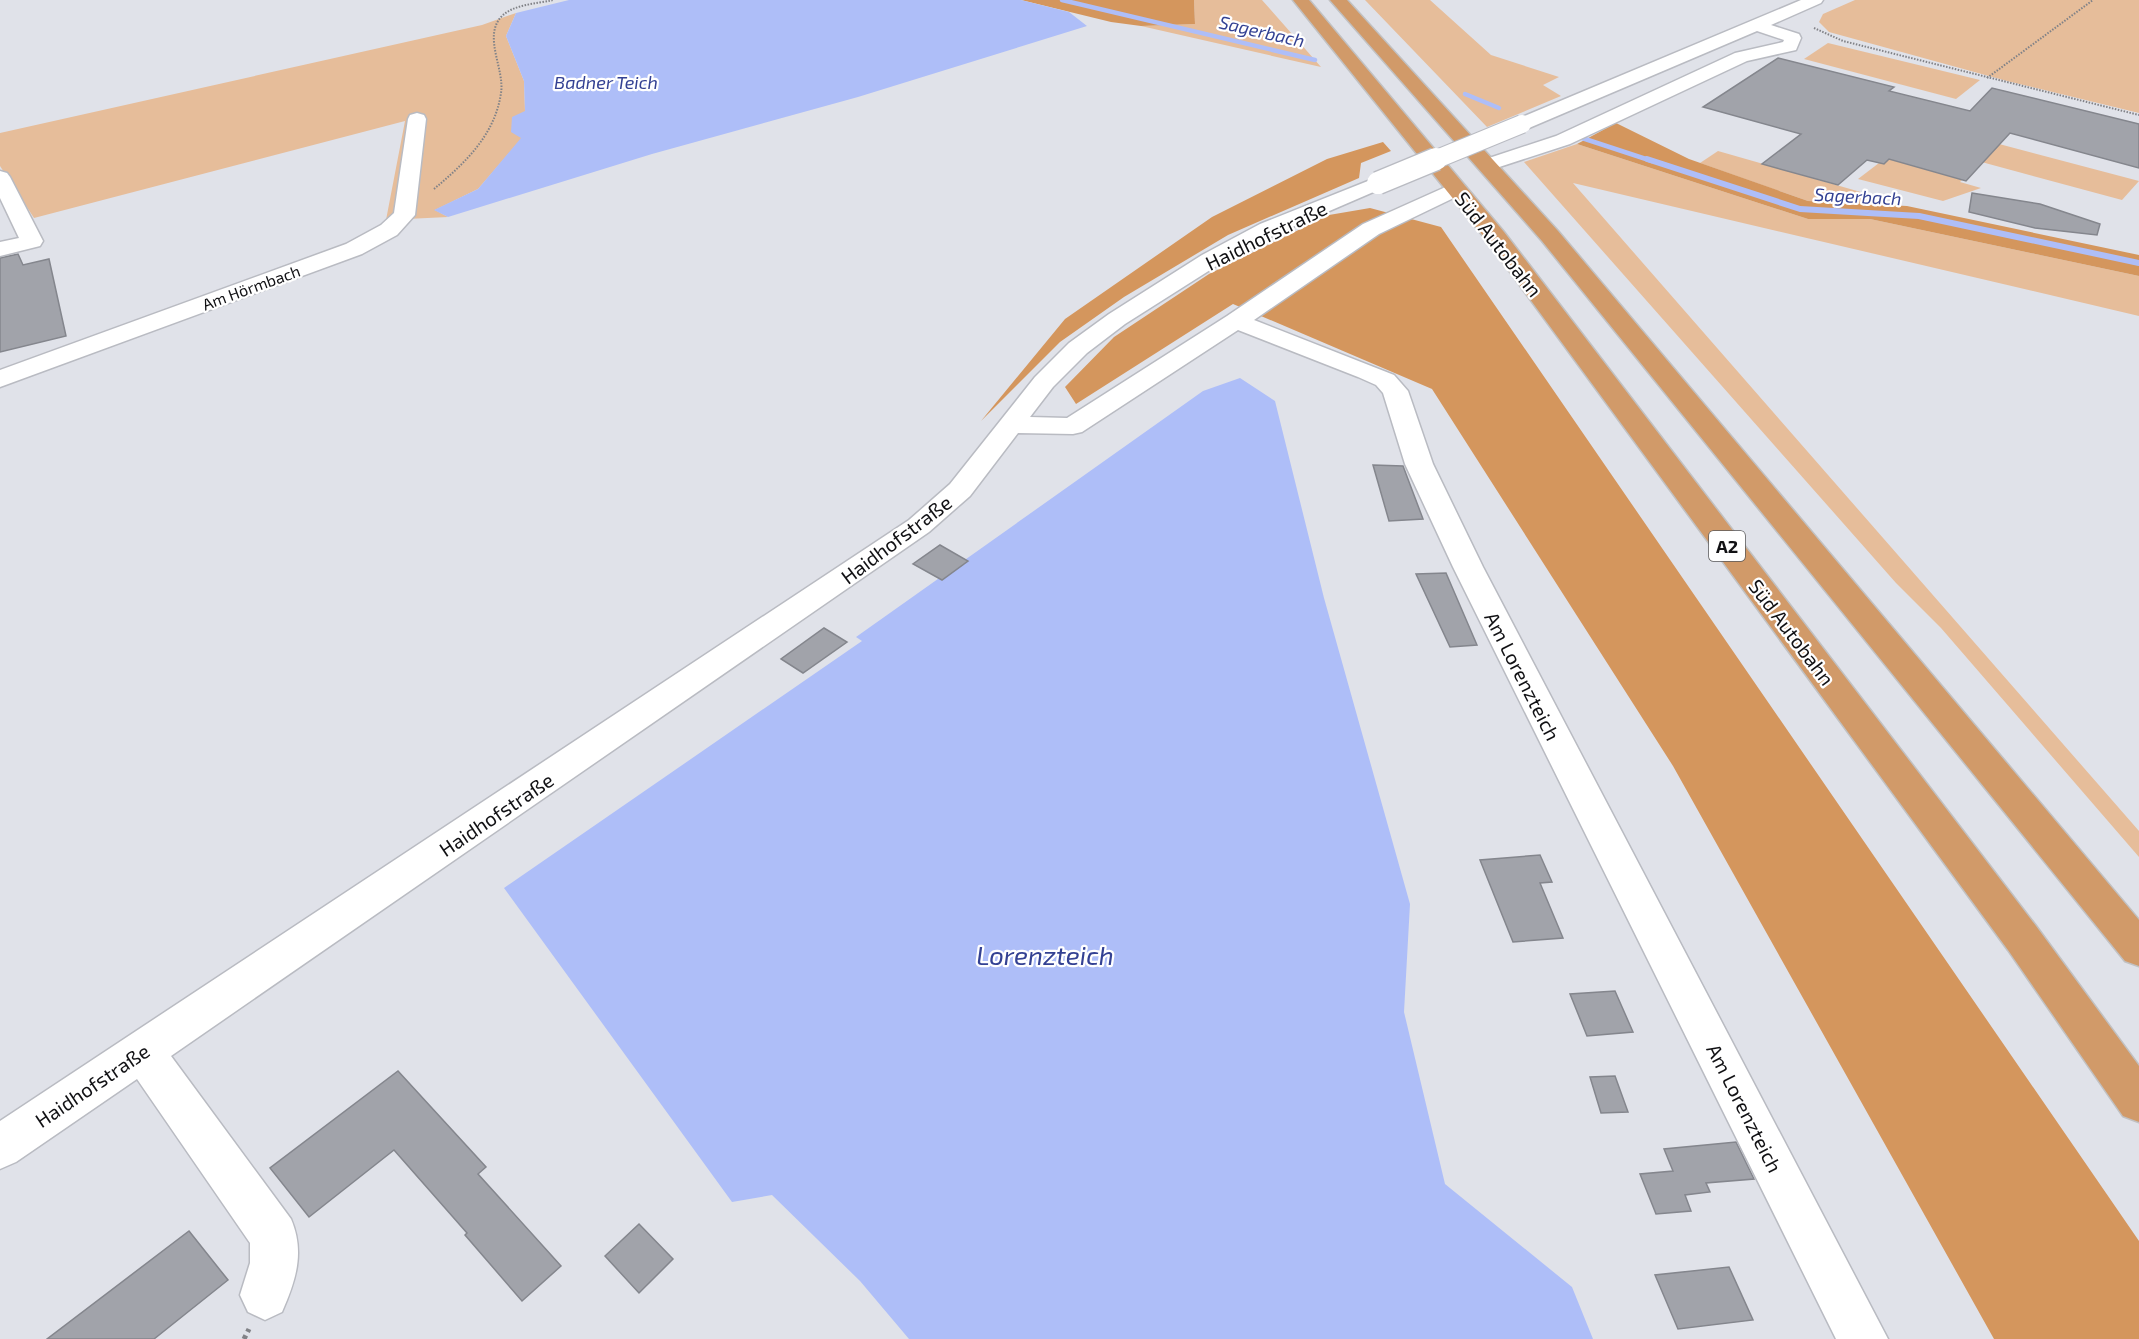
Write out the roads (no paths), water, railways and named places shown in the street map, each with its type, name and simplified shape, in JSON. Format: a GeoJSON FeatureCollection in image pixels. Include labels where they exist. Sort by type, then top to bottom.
{"type":"FeatureCollection","features":[{"type":"Feature","properties":{"kind":"highway","name":"Süd Autobahn"},"geometry":{"type":"LineString","coordinates":[[1301,0],[1496,237],[2022,938],[2139,1102]]}},
{"type":"Feature","properties":{"kind":"highway","name":"Süd Autobahn"},"geometry":{"type":"LineString","coordinates":[[1338,0],[1488,165],[1557,245],[2139,949]]}},
{"type":"Feature","properties":{"kind":"street","name":"Haidhofstraße"},"geometry":{"type":"LineString","coordinates":[[0,1147],[919,526],[960,490],[1044,382],[1071,355],[1117,319],[1210,260],[1268,229],[1815,0]]}},
{"type":"Feature","properties":{"kind":"street"},"geometry":{"type":"LineString","coordinates":[[1488,165],[1563,140],[1741,57],[1790,46],[1792,38],[1756,25]]}},
{"type":"Feature","properties":{"kind":"street","name":"Am Hörmbach"},"geometry":{"type":"LineString","coordinates":[[0,379],[354,249],[389,230],[404,215],[417,119]]}},
{"type":"Feature","properties":{"kind":"street"},"geometry":{"type":"LineString","coordinates":[[0,177],[32,241],[0,249]]}},
{"type":"Feature","properties":{"kind":"street"},"geometry":{"type":"LineString","coordinates":[[1010,425],[1073,426],[1236,321],[1371,229],[1457,189]]}},
{"type":"Feature","properties":{"kind":"street","name":"Am Lorenzteich"},"geometry":{"type":"LineString","coordinates":[[1236,321],[1367,372],[1385,381],[1395,391],[1419,464],[1468,567],[1863,1339]]}},
{"type":"Feature","properties":{"kind":"street"},"geometry":{"type":"LineString","coordinates":[[143,1052],[274,1236],[274,1263],[265,1295]]}},
{"type":"Feature","properties":{"kind":"water","name":"Badner Teich"},"geometry":{"type":"Polygon","coordinates":[[[569,0],[1021,0],[1069,12],[1087,26],[858,97],[652,154],[448,217],[434,210],[478,189],[521,138],[511,132],[512,117],[525,111],[524,81],[506,36],[516,13],[569,0]]]}},
{"type":"Feature","properties":{"kind":"water","name":"Lorenzteich"},"geometry":{"type":"Polygon","coordinates":[[[1240,378],[1275,401],[1324,598],[1410,904],[1404,1012],[1445,1184],[1572,1287],[1593,1339],[909,1339],[860,1281],[772,1195],[732,1202],[504,888],[862,641],[856,637],[1203,391],[1240,378]]]}},
{"type":"Feature","properties":{"kind":"waterway","name":"Sagerbach"},"geometry":{"type":"LineString","coordinates":[[1062,0],[1315,60]]}},
{"type":"Feature","properties":{"kind":"waterway","name":"Sagerbach"},"geometry":{"type":"LineString","coordinates":[[1465,94],[1499,108]]}},
{"type":"Feature","properties":{"kind":"waterway","name":"Sagerbach"},"geometry":{"type":"LineString","coordinates":[[1582,138],[1652,161]]}},
{"type":"Feature","properties":{"kind":"waterway","name":"Sagerbach"},"geometry":{"type":"LineString","coordinates":[[1647,159],[1800,209],[1919,216],[2139,263]]}}]}
